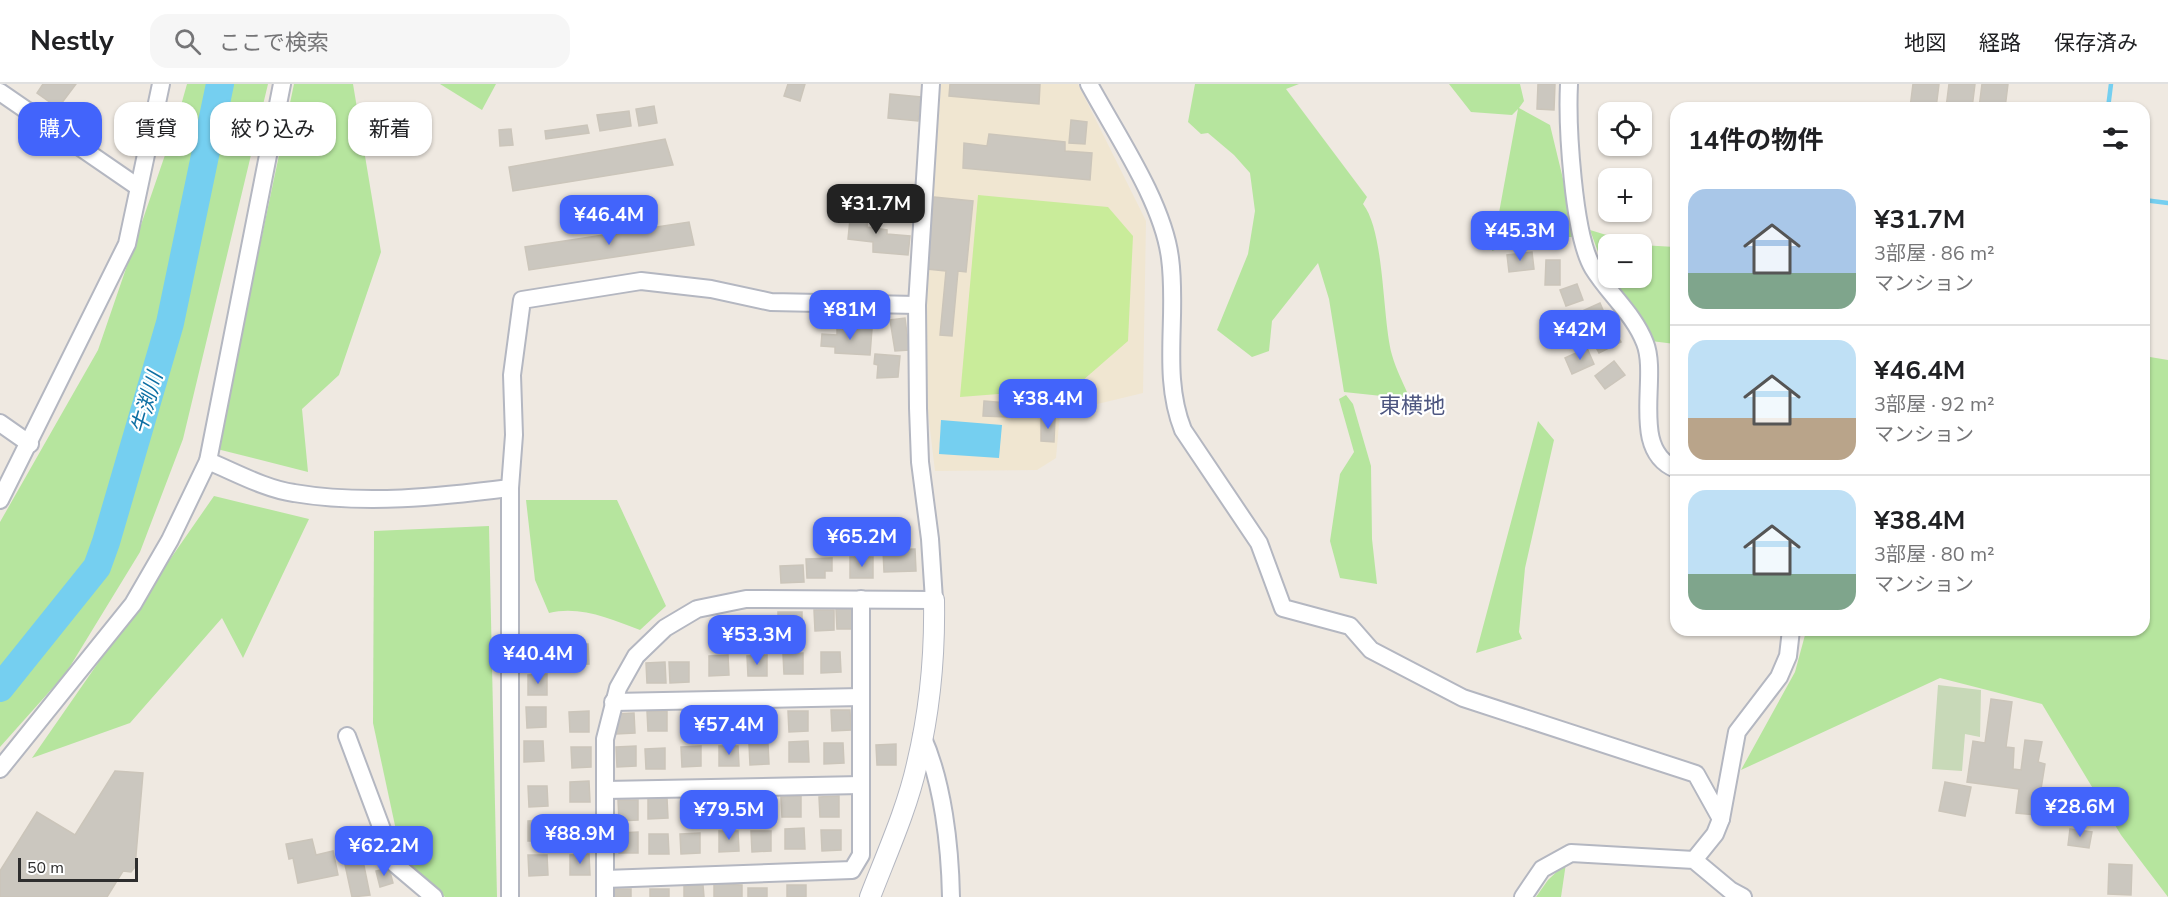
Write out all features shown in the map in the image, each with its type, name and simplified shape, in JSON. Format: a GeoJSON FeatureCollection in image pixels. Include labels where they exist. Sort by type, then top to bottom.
{"type":"FeatureCollection","features":[{"type":"Feature","properties":{"kind":"street"},"geometry":{"type":"LineString","coordinates":[[0,500],[30,444],[127,244],[161,84]]}},
{"type":"Feature","properties":{"kind":"street"},"geometry":{"type":"LineString","coordinates":[[0,769],[133,604],[170,540],[208,461],[282,84]]}},
{"type":"Feature","properties":{"kind":"street"},"geometry":{"type":"LineString","coordinates":[[870,897],[905,807],[918,762],[928,711],[935,642],[930,539],[920,462],[917,305],[931,84]]}},
{"type":"Feature","properties":{"kind":"street"},"geometry":{"type":"LineString","coordinates":[[1089,84],[1138,174],[1165,230],[1173,294],[1171,385],[1176,411],[1184,430],[1259,543],[1283,608],[1350,626],[1371,650],[1463,698],[1696,774],[1721,819]]}},
{"type":"Feature","properties":{"kind":"street"},"geometry":{"type":"LineString","coordinates":[[1569,84],[1567,109],[1582,244],[1592,267],[1633,320],[1646,345],[1649,433],[1657,454],[1670,464]]}},
{"type":"Feature","properties":{"kind":"street"},"geometry":{"type":"LineString","coordinates":[[0,92],[138,187]]}},
{"type":"Feature","properties":{"kind":"street"},"geometry":{"type":"LineString","coordinates":[[510,897],[510,488],[514,435],[512,375],[522,300],[641,281],[711,289],[771,302],[917,305]]}},
{"type":"Feature","properties":{"kind":"street"},"geometry":{"type":"LineString","coordinates":[[0,423],[30,444]]}},
{"type":"Feature","properties":{"kind":"street"},"geometry":{"type":"LineString","coordinates":[[208,461],[292,493],[347,499],[433,498],[510,488]]}},
{"type":"Feature","properties":{"kind":"street"},"geometry":{"type":"LineString","coordinates":[[604,897],[605,739],[613,702],[636,656],[665,628],[697,609],[746,599],[934,600]]}},
{"type":"Feature","properties":{"kind":"street"},"geometry":{"type":"LineString","coordinates":[[605,879],[852,870],[861,855],[861,599]]}},
{"type":"Feature","properties":{"kind":"street"},"geometry":{"type":"LineString","coordinates":[[1694,860],[1716,834],[1721,819],[1737,732],[1779,677],[1788,656],[1790,636]]}},
{"type":"Feature","properties":{"kind":"street"},"geometry":{"type":"LineString","coordinates":[[613,702],[861,697]]}},
{"type":"Feature","properties":{"kind":"street"},"geometry":{"type":"LineString","coordinates":[[347,736],[395,864],[434,897]]}},
{"type":"Feature","properties":{"kind":"street"},"geometry":{"type":"LineString","coordinates":[[922,736],[934,762],[951,873],[951,897]]}},
{"type":"Feature","properties":{"kind":"street"},"geometry":{"type":"LineString","coordinates":[[605,790],[861,785]]}},
{"type":"Feature","properties":{"kind":"street"},"geometry":{"type":"LineString","coordinates":[[1523,897],[1542,869],[1571,854],[1694,860],[1730,890],[1743,897]]}},
{"type":"Feature","properties":{"kind":"shaded area"},"geometry":{"type":"Polygon","coordinates":[[[941,84],[1078,84],[1146,221],[1143,393],[1060,413],[1056,458],[1037,470],[935,471],[926,396],[925,304],[941,84]]]}},
{"type":"Feature","properties":{"kind":"green space"},"geometry":{"type":"Polygon","coordinates":[[[187,84],[268,84],[264,102],[210,102],[210,156],[251,156],[183,439],[140,552],[66,673],[0,747],[0,522],[98,350],[165,156],[198,156],[198,102],[182,102],[187,84]]]}},
{"type":"Feature","properties":{"kind":"green space"},"geometry":{"type":"Polygon","coordinates":[[[294,84],[353,84],[356,102],[348,102],[348,156],[365,156],[381,252],[339,375],[302,409],[308,472],[217,449],[279,156],[336,156],[336,102],[290,102],[294,84]]]}},
{"type":"Feature","properties":{"kind":"green space"},"geometry":{"type":"Polygon","coordinates":[[[440,84],[496,84],[482,110],[440,84]]]}},
{"type":"Feature","properties":{"kind":"green space"},"geometry":{"type":"Polygon","coordinates":[[[1195,84],[1299,84],[1286,89],[1367,197],[1363,204],[1375,234],[1392,355],[1410,399],[1344,392],[1329,299],[1318,263],[1272,321],[1269,351],[1252,357],[1217,330],[1248,254],[1255,211],[1250,173],[1234,155],[1208,133],[1201,134],[1188,122],[1195,84]]]}},
{"type":"Feature","properties":{"kind":"green space"},"geometry":{"type":"Polygon","coordinates":[[[1449,84],[1520,84],[1524,101],[1519,108],[1550,125],[1577,237],[1530,237],[1492,251],[1518,109],[1512,115],[1471,112],[1449,84]]]}},
{"type":"Feature","properties":{"kind":"green space"},"geometry":{"type":"Polygon","coordinates":[[[978,195],[1108,207],[1133,236],[1128,341],[1074,388],[960,397],[978,195]]]}},
{"type":"Feature","properties":{"kind":"green space"},"geometry":{"type":"Polygon","coordinates":[[[1590,230],[1603,234],[1598,234],[1598,252],[1590,230]]]}},
{"type":"Feature","properties":{"kind":"green space"},"geometry":{"type":"Polygon","coordinates":[[[1652,246],[1670,247],[1670,343],[1651,341],[1611,288],[1652,288],[1652,246]]]}},
{"type":"Feature","properties":{"kind":"green space"},"geometry":{"type":"Polygon","coordinates":[[[2150,357],[2168,360],[2168,897],[2121,835],[2042,704],[1940,678],[1741,770],[1795,672],[1805,636],[2150,636],[2150,357]]]}},
{"type":"Feature","properties":{"kind":"green space"},"geometry":{"type":"Polygon","coordinates":[[[1346,395],[1353,404],[1371,466],[1372,539],[1377,584],[1340,578],[1330,541],[1340,474],[1354,452],[1339,399],[1346,395]]]}},
{"type":"Feature","properties":{"kind":"green space"},"geometry":{"type":"Polygon","coordinates":[[[1538,421],[1554,440],[1525,568],[1519,632],[1522,639],[1476,653],[1538,421]]]}},
{"type":"Feature","properties":{"kind":"green space"},"geometry":{"type":"Polygon","coordinates":[[[214,496],[309,519],[243,658],[222,618],[130,723],[32,758],[214,496]]]}},
{"type":"Feature","properties":{"kind":"green space"},"geometry":{"type":"Polygon","coordinates":[[[526,500],[617,500],[666,606],[640,630],[584,612],[549,613],[535,580],[526,500]]]}},
{"type":"Feature","properties":{"kind":"green space"},"geometry":{"type":"Polygon","coordinates":[[[489,526],[497,897],[445,897],[402,858],[373,723],[374,531],[489,526]]]}},
{"type":"Feature","properties":{"kind":"green space"},"geometry":{"type":"Polygon","coordinates":[[[1938,685],[1981,690],[1980,737],[1965,734],[1962,771],[1932,769],[1938,685]]]}},
{"type":"Feature","properties":{"kind":"green space"},"geometry":{"type":"Polygon","coordinates":[[[1566,863],[1561,897],[1536,897],[1548,880],[1566,863]]]}},
{"type":"Feature","properties":{"kind":"water"},"geometry":{"type":"Polygon","coordinates":[[[941,420],[1002,425],[999,458],[939,454],[941,420]]]}},
{"type":"Feature","properties":{"kind":"building"},"geometry":{"type":"Polygon","coordinates":[[[43,84],[76,84],[62,102],[50,102],[37,93],[43,84]]]}},
{"type":"Feature","properties":{"kind":"building"},"geometry":{"type":"Polygon","coordinates":[[[788,84],[805,84],[800,101],[784,96],[788,84]]]}},
{"type":"Feature","properties":{"kind":"building"},"geometry":{"type":"Polygon","coordinates":[[[950,84],[1040,84],[1039,104],[949,96],[950,84]]]}},
{"type":"Feature","properties":{"kind":"building"},"geometry":{"type":"Polygon","coordinates":[[[1538,84],[1555,84],[1554,110],[1537,109],[1538,84]]]}},
{"type":"Feature","properties":{"kind":"building"},"geometry":{"type":"Polygon","coordinates":[[[1913,84],[1939,84],[1937,102],[1911,102],[1913,84]]]}},
{"type":"Feature","properties":{"kind":"building"},"geometry":{"type":"Polygon","coordinates":[[[1949,84],[1975,84],[1973,102],[1947,102],[1949,84]]]}},
{"type":"Feature","properties":{"kind":"building"},"geometry":{"type":"Polygon","coordinates":[[[1982,84],[2008,84],[2006,102],[1980,102],[1982,84]]]}},
{"type":"Feature","properties":{"kind":"building"},"geometry":{"type":"Polygon","coordinates":[[[890,94],[921,97],[918,121],[888,118],[890,94]]]}},
{"type":"Feature","properties":{"kind":"building"},"geometry":{"type":"Polygon","coordinates":[[[654,106],[657,123],[639,126],[636,109],[654,106]]]}},
{"type":"Feature","properties":{"kind":"building"},"geometry":{"type":"Polygon","coordinates":[[[629,111],[631,126],[600,131],[597,115],[629,111]]]}},
{"type":"Feature","properties":{"kind":"building"},"geometry":{"type":"Polygon","coordinates":[[[1071,120],[1087,122],[1085,144],[1069,143],[1071,120]]]}},
{"type":"Feature","properties":{"kind":"building"},"geometry":{"type":"Polygon","coordinates":[[[587,125],[589,133],[546,139],[545,131],[587,125]]]}},
{"type":"Feature","properties":{"kind":"building"},"geometry":{"type":"Polygon","coordinates":[[[511,129],[513,145],[500,146],[499,130],[511,129]]]}},
{"type":"Feature","properties":{"kind":"building"},"geometry":{"type":"Polygon","coordinates":[[[989,134],[1065,142],[1065,151],[1092,153],[1090,180],[963,168],[964,143],[987,146],[989,134]]]}},
{"type":"Feature","properties":{"kind":"building"},"geometry":{"type":"Polygon","coordinates":[[[665,139],[673,165],[513,191],[509,167],[665,139]]]}},
{"type":"Feature","properties":{"kind":"building"},"geometry":{"type":"Polygon","coordinates":[[[934,197],[973,201],[966,272],[958,271],[952,336],[940,335],[946,271],[927,269],[934,197]]]}},
{"type":"Feature","properties":{"kind":"building"},"geometry":{"type":"Polygon","coordinates":[[[851,209],[868,210],[867,227],[887,230],[887,234],[910,236],[908,255],[873,252],[873,242],[848,239],[851,209]]]}},
{"type":"Feature","properties":{"kind":"building"},"geometry":{"type":"Polygon","coordinates":[[[689,222],[694,245],[529,270],[525,247],[689,222]]]}},
{"type":"Feature","properties":{"kind":"building"},"geometry":{"type":"Polygon","coordinates":[[[1532,252],[1534,269],[1509,272],[1507,255],[1532,252]]]}},
{"type":"Feature","properties":{"kind":"building"},"geometry":{"type":"Polygon","coordinates":[[[1546,260],[1560,260],[1560,285],[1545,285],[1546,260]]]}},
{"type":"Feature","properties":{"kind":"building"},"geometry":{"type":"Polygon","coordinates":[[[1577,284],[1583,300],[1566,306],[1560,290],[1577,284]]]}},
{"type":"Feature","properties":{"kind":"building"},"geometry":{"type":"Polygon","coordinates":[[[1600,303],[1607,319],[1584,329],[1578,313],[1600,303]]]}},
{"type":"Feature","properties":{"kind":"building"},"geometry":{"type":"Polygon","coordinates":[[[905,318],[909,350],[895,351],[890,320],[905,318]]]}},
{"type":"Feature","properties":{"kind":"building"},"geometry":{"type":"Polygon","coordinates":[[[837,327],[872,329],[870,355],[835,353],[835,347],[821,346],[822,334],[837,335],[837,327]]]}},
{"type":"Feature","properties":{"kind":"building"},"geometry":{"type":"Polygon","coordinates":[[[1613,327],[1621,342],[1599,353],[1591,338],[1613,327]]]}},
{"type":"Feature","properties":{"kind":"building"},"geometry":{"type":"Polygon","coordinates":[[[1587,348],[1594,364],[1572,374],[1565,358],[1587,348]]]}},
{"type":"Feature","properties":{"kind":"building"},"geometry":{"type":"Polygon","coordinates":[[[875,354],[900,356],[898,377],[877,378],[878,365],[874,364],[875,354]]]}},
{"type":"Feature","properties":{"kind":"building"},"geometry":{"type":"Polygon","coordinates":[[[1614,361],[1625,375],[1605,389],[1595,376],[1614,361]]]}},
{"type":"Feature","properties":{"kind":"building"},"geometry":{"type":"Polygon","coordinates":[[[984,401],[1008,403],[1007,417],[983,416],[984,401]]]}},
{"type":"Feature","properties":{"kind":"building"},"geometry":{"type":"Polygon","coordinates":[[[1041,418],[1055,418],[1054,442],[1041,441],[1041,418]]]}},
{"type":"Feature","properties":{"kind":"building"},"geometry":{"type":"Polygon","coordinates":[[[915,549],[916,571],[884,572],[883,550],[915,549]]]}},
{"type":"Feature","properties":{"kind":"building"},"geometry":{"type":"Polygon","coordinates":[[[850,557],[873,557],[873,578],[850,578],[850,557]]]}},
{"type":"Feature","properties":{"kind":"building"},"geometry":{"type":"Polygon","coordinates":[[[832,558],[832,571],[825,571],[825,578],[807,578],[806,559],[832,558]]]}},
{"type":"Feature","properties":{"kind":"building"},"geometry":{"type":"Polygon","coordinates":[[[803,565],[804,582],[781,583],[780,566],[803,565]]]}},
{"type":"Feature","properties":{"kind":"building"},"geometry":{"type":"Polygon","coordinates":[[[856,608],[856,629],[837,629],[836,609],[856,608]]]}},
{"type":"Feature","properties":{"kind":"building"},"geometry":{"type":"Polygon","coordinates":[[[814,610],[834,610],[834,630],[815,631],[814,610]]]}},
{"type":"Feature","properties":{"kind":"building"},"geometry":{"type":"Polygon","coordinates":[[[778,612],[802,612],[802,636],[778,636],[778,612]]]}},
{"type":"Feature","properties":{"kind":"building"},"geometry":{"type":"Polygon","coordinates":[[[588,644],[589,664],[569,665],[569,645],[588,644]]]}},
{"type":"Feature","properties":{"kind":"building"},"geometry":{"type":"Polygon","coordinates":[[[528,645],[547,645],[547,665],[528,665],[528,645]]]}},
{"type":"Feature","properties":{"kind":"building"},"geometry":{"type":"Polygon","coordinates":[[[821,652],[840,652],[841,672],[821,673],[821,652]]]}},
{"type":"Feature","properties":{"kind":"building"},"geometry":{"type":"Polygon","coordinates":[[[803,653],[803,674],[784,674],[783,654],[803,653]]]}},
{"type":"Feature","properties":{"kind":"building"},"geometry":{"type":"Polygon","coordinates":[[[728,655],[729,675],[709,676],[709,656],[728,655]]]}},
{"type":"Feature","properties":{"kind":"building"},"geometry":{"type":"Polygon","coordinates":[[[767,655],[767,676],[748,676],[747,656],[767,655]]]}},
{"type":"Feature","properties":{"kind":"building"},"geometry":{"type":"Polygon","coordinates":[[[665,662],[666,683],[647,683],[646,663],[665,662]]]}},
{"type":"Feature","properties":{"kind":"building"},"geometry":{"type":"Polygon","coordinates":[[[669,662],[689,662],[689,682],[670,683],[669,662]]]}},
{"type":"Feature","properties":{"kind":"building"},"geometry":{"type":"Polygon","coordinates":[[[547,674],[547,695],[528,695],[528,675],[547,674]]]}},
{"type":"Feature","properties":{"kind":"building"},"geometry":{"type":"Polygon","coordinates":[[[1991,699],[2012,702],[2006,747],[2014,748],[2013,769],[2021,770],[2025,740],[2042,742],[2038,762],[2045,764],[2041,789],[2084,796],[2081,816],[2068,815],[2067,818],[2016,813],[2019,789],[1967,782],[1973,741],[1985,743],[1991,699]]]}},
{"type":"Feature","properties":{"kind":"building"},"geometry":{"type":"Polygon","coordinates":[[[526,707],[546,707],[546,727],[527,728],[526,707]]]}},
{"type":"Feature","properties":{"kind":"building"},"geometry":{"type":"Polygon","coordinates":[[[719,707],[738,707],[739,727],[719,728],[719,707]]]}},
{"type":"Feature","properties":{"kind":"building"},"geometry":{"type":"Polygon","coordinates":[[[687,708],[707,708],[707,728],[688,729],[687,708]]]}},
{"type":"Feature","properties":{"kind":"building"},"geometry":{"type":"Polygon","coordinates":[[[753,708],[773,708],[773,728],[754,729],[753,708]]]}},
{"type":"Feature","properties":{"kind":"building"},"geometry":{"type":"Polygon","coordinates":[[[831,710],[850,710],[851,730],[832,731],[831,710]]]}},
{"type":"Feature","properties":{"kind":"building"},"geometry":{"type":"Polygon","coordinates":[[[589,711],[589,732],[570,732],[569,712],[589,711]]]}},
{"type":"Feature","properties":{"kind":"building"},"geometry":{"type":"Polygon","coordinates":[[[647,711],[667,711],[667,731],[648,731],[647,711]]]}},
{"type":"Feature","properties":{"kind":"building"},"geometry":{"type":"Polygon","coordinates":[[[788,711],[808,711],[808,731],[789,732],[788,711]]]}},
{"type":"Feature","properties":{"kind":"building"},"geometry":{"type":"Polygon","coordinates":[[[634,713],[635,733],[616,734],[615,714],[634,713]]]}},
{"type":"Feature","properties":{"kind":"building"},"geometry":{"type":"Polygon","coordinates":[[[524,741],[543,741],[544,761],[524,762],[524,741]]]}},
{"type":"Feature","properties":{"kind":"building"},"geometry":{"type":"Polygon","coordinates":[[[808,741],[809,762],[789,762],[789,742],[808,741]]]}},
{"type":"Feature","properties":{"kind":"building"},"geometry":{"type":"Polygon","coordinates":[[[824,743],[843,743],[844,763],[824,764],[824,743]]]}},
{"type":"Feature","properties":{"kind":"building"},"geometry":{"type":"Polygon","coordinates":[[[749,744],[768,744],[769,764],[750,765],[749,744]]]}},
{"type":"Feature","properties":{"kind":"building"},"geometry":{"type":"Polygon","coordinates":[[[896,744],[896,765],[877,765],[876,745],[896,744]]]}},
{"type":"Feature","properties":{"kind":"building"},"geometry":{"type":"Polygon","coordinates":[[[636,746],[636,766],[617,767],[616,747],[636,746]]]}},
{"type":"Feature","properties":{"kind":"building"},"geometry":{"type":"Polygon","coordinates":[[[701,746],[701,766],[682,767],[681,747],[701,746]]]}},
{"type":"Feature","properties":{"kind":"building"},"geometry":{"type":"Polygon","coordinates":[[[719,746],[738,746],[739,766],[719,766],[719,746]]]}},
{"type":"Feature","properties":{"kind":"building"},"geometry":{"type":"Polygon","coordinates":[[[571,747],[591,747],[591,767],[572,768],[571,747]]]}},
{"type":"Feature","properties":{"kind":"building"},"geometry":{"type":"Polygon","coordinates":[[[665,748],[665,769],[646,769],[645,749],[665,748]]]}},
{"type":"Feature","properties":{"kind":"building"},"geometry":{"type":"Polygon","coordinates":[[[115,771],[143,773],[135,867],[131,872],[123,871],[107,897],[0,897],[0,871],[37,812],[75,835],[115,771]]]}},
{"type":"Feature","properties":{"kind":"building"},"geometry":{"type":"Polygon","coordinates":[[[589,781],[590,802],[570,802],[570,782],[589,781]]]}},
{"type":"Feature","properties":{"kind":"building"},"geometry":{"type":"Polygon","coordinates":[[[1945,782],[1971,787],[1965,816],[1939,811],[1945,782]]]}},
{"type":"Feature","properties":{"kind":"building"},"geometry":{"type":"Polygon","coordinates":[[[528,786],[547,786],[548,806],[529,807],[528,786]]]}},
{"type":"Feature","properties":{"kind":"building"},"geometry":{"type":"Polygon","coordinates":[[[707,794],[708,815],[689,815],[688,795],[707,794]]]}},
{"type":"Feature","properties":{"kind":"building"},"geometry":{"type":"Polygon","coordinates":[[[801,796],[801,817],[782,817],[781,797],[801,796]]]}},
{"type":"Feature","properties":{"kind":"building"},"geometry":{"type":"Polygon","coordinates":[[[839,796],[839,817],[820,817],[819,797],[839,796]]]}},
{"type":"Feature","properties":{"kind":"building"},"geometry":{"type":"Polygon","coordinates":[[[774,797],[775,818],[755,818],[755,798],[774,797]]]}},
{"type":"Feature","properties":{"kind":"building"},"geometry":{"type":"Polygon","coordinates":[[[648,798],[667,798],[668,818],[648,819],[648,798]]]}},
{"type":"Feature","properties":{"kind":"building"},"geometry":{"type":"Polygon","coordinates":[[[716,798],[736,798],[736,818],[717,819],[716,798]]]}},
{"type":"Feature","properties":{"kind":"building"},"geometry":{"type":"Polygon","coordinates":[[[618,800],[638,800],[638,820],[619,821],[618,800]]]}},
{"type":"Feature","properties":{"kind":"building"},"geometry":{"type":"Polygon","coordinates":[[[569,818],[589,818],[589,838],[570,839],[569,818]]]}},
{"type":"Feature","properties":{"kind":"building"},"geometry":{"type":"Polygon","coordinates":[[[547,820],[547,841],[528,841],[528,821],[547,820]]]}},
{"type":"Feature","properties":{"kind":"building"},"geometry":{"type":"Polygon","coordinates":[[[804,828],[805,849],[785,849],[785,829],[804,828]]]}},
{"type":"Feature","properties":{"kind":"building"},"geometry":{"type":"Polygon","coordinates":[[[2070,829],[2092,832],[2089,848],[2068,845],[2070,829]]]}},
{"type":"Feature","properties":{"kind":"building"},"geometry":{"type":"Polygon","coordinates":[[[821,830],[841,830],[841,850],[822,851],[821,830]]]}},
{"type":"Feature","properties":{"kind":"building"},"geometry":{"type":"Polygon","coordinates":[[[719,831],[738,831],[739,851],[719,852],[719,831]]]}},
{"type":"Feature","properties":{"kind":"building"},"geometry":{"type":"Polygon","coordinates":[[[751,831],[771,831],[771,851],[752,852],[751,831]]]}},
{"type":"Feature","properties":{"kind":"building"},"geometry":{"type":"Polygon","coordinates":[[[638,832],[638,853],[619,853],[618,833],[638,832]]]}},
{"type":"Feature","properties":{"kind":"building"},"geometry":{"type":"Polygon","coordinates":[[[700,833],[700,853],[681,854],[680,834],[700,833]]]}},
{"type":"Feature","properties":{"kind":"building"},"geometry":{"type":"Polygon","coordinates":[[[649,834],[668,834],[669,854],[649,854],[649,834]]]}},
{"type":"Feature","properties":{"kind":"building"},"geometry":{"type":"Polygon","coordinates":[[[312,839],[316,855],[333,851],[338,875],[298,883],[293,858],[289,859],[286,844],[312,839]]]}},
{"type":"Feature","properties":{"kind":"building"},"geometry":{"type":"Polygon","coordinates":[[[589,854],[590,875],[570,875],[570,855],[589,854]]]}},
{"type":"Feature","properties":{"kind":"building"},"geometry":{"type":"Polygon","coordinates":[[[528,855],[547,855],[548,875],[529,876],[528,855]]]}},
{"type":"Feature","properties":{"kind":"building"},"geometry":{"type":"Polygon","coordinates":[[[362,856],[370,895],[352,897],[344,860],[362,856]]]}},
{"type":"Feature","properties":{"kind":"building"},"geometry":{"type":"Polygon","coordinates":[[[2109,864],[2132,865],[2131,895],[2108,894],[2109,864]]]}},
{"type":"Feature","properties":{"kind":"building"},"geometry":{"type":"Polygon","coordinates":[[[389,868],[393,883],[380,887],[376,871],[389,868]]]}},
{"type":"Feature","properties":{"kind":"building"},"geometry":{"type":"Polygon","coordinates":[[[714,884],[742,885],[742,897],[714,897],[714,884]]]}},
{"type":"Feature","properties":{"kind":"building"},"geometry":{"type":"Polygon","coordinates":[[[703,885],[704,897],[684,897],[684,886],[703,885]]]}},
{"type":"Feature","properties":{"kind":"building"},"geometry":{"type":"Polygon","coordinates":[[[787,885],[806,885],[806,897],[787,897],[787,885]]]}},
{"type":"Feature","properties":{"kind":"building"},"geometry":{"type":"Polygon","coordinates":[[[748,888],[767,888],[767,897],[748,897],[748,888]]]}},
{"type":"Feature","properties":{"kind":"building"},"geometry":{"type":"Polygon","coordinates":[[[611,889],[631,889],[631,897],[611,897],[611,889]]]}},
{"type":"Feature","properties":{"kind":"building"},"geometry":{"type":"Polygon","coordinates":[[[650,889],[669,889],[669,897],[650,897],[650,889]]]}},
{"type":"Feature","properties":{"kind":"waterway","name":"牛渕川"},"geometry":{"type":"LineString","coordinates":[[0,688],[97,567],[170,323],[220,84]]}},
{"type":"Feature","properties":{"kind":"waterway"},"geometry":{"type":"LineString","coordinates":[[2109,102],[2111,84]]}},
{"type":"Feature","properties":{"kind":"waterway"},"geometry":{"type":"LineString","coordinates":[[2150,201],[2168,203]]}},
{"type":"Feature","properties":{"kind":"district","name":"東横地"},"geometry":{"type":"Point","coordinates":[1412,405]}}]}
